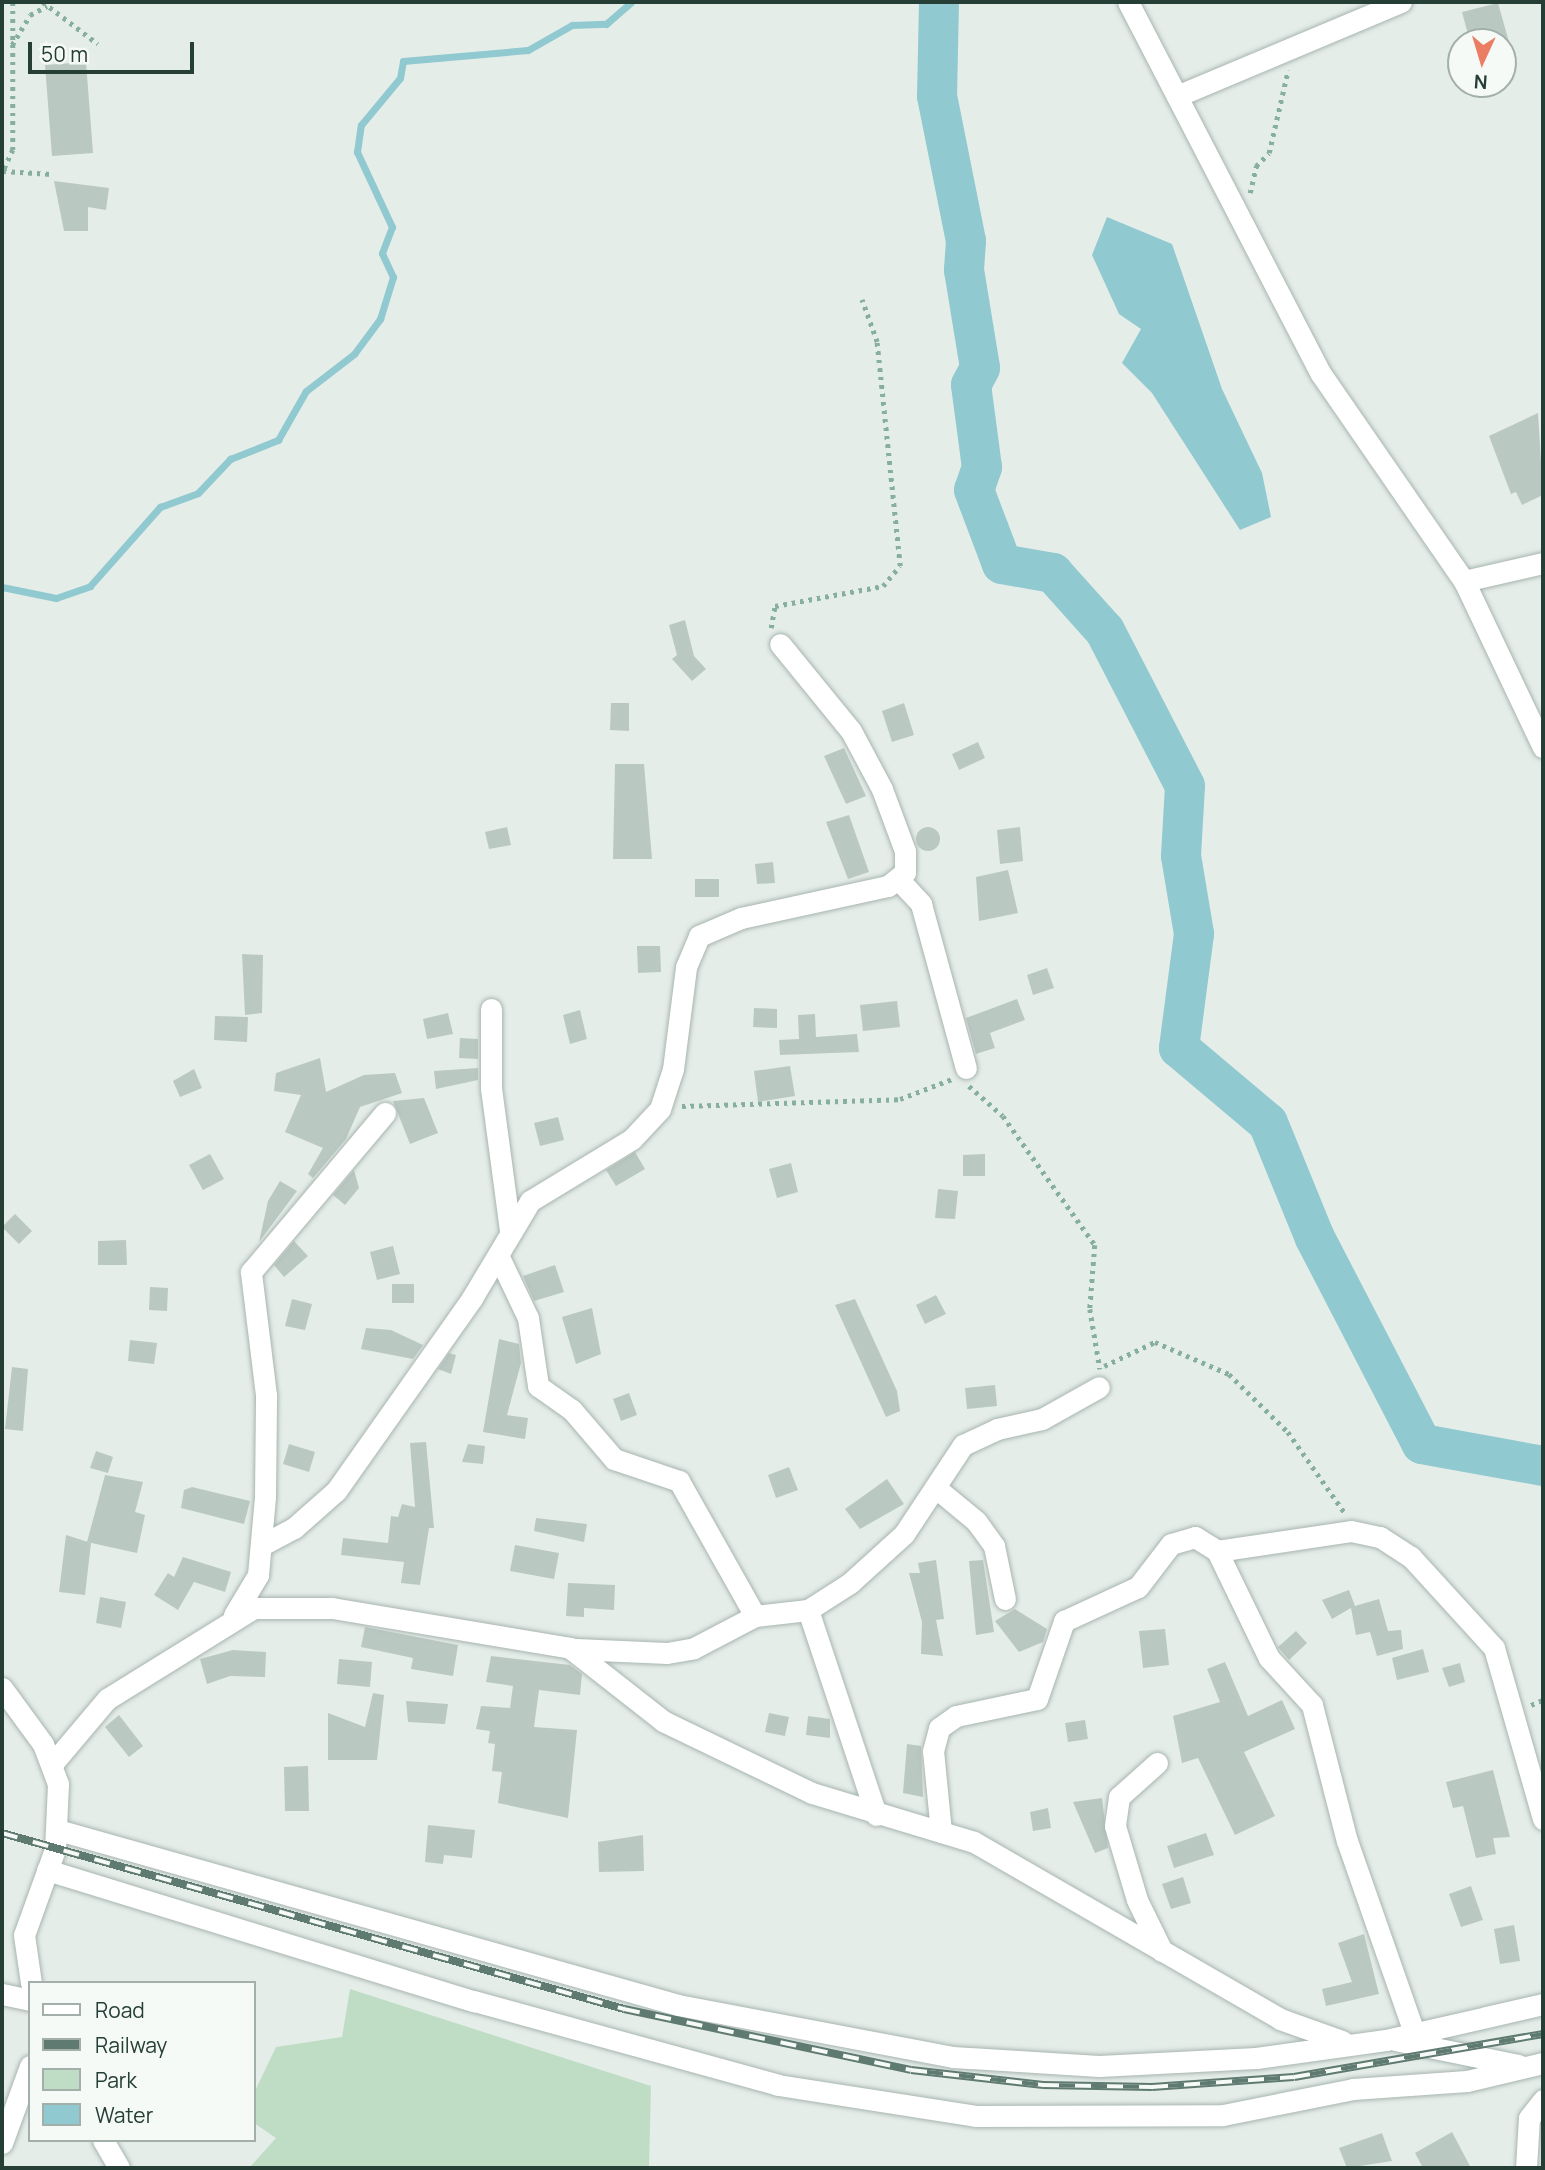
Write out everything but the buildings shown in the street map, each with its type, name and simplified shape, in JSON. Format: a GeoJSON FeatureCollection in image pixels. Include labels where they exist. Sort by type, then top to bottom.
{"type":"FeatureCollection","features":[{"type":"Feature","properties":{"kind":"street"},"geometry":{"type":"LineString","coordinates":[[1128,2],[1237,217],[1321,374],[1464,581],[1543,747]]}},
{"type":"Feature","properties":{"kind":"street"},"geometry":{"type":"LineString","coordinates":[[1177,96],[1401,2]]}},
{"type":"Feature","properties":{"kind":"street"},"geometry":{"type":"LineString","coordinates":[[1464,581],[1543,562]]}},
{"type":"Feature","properties":{"kind":"street"},"geometry":{"type":"LineString","coordinates":[[780,644],[851,731],[882,789],[905,851],[899,880]]}},
{"type":"Feature","properties":{"kind":"street"},"geometry":{"type":"LineString","coordinates":[[899,880],[921,904],[966,1068]]}},
{"type":"Feature","properties":{"kind":"street"},"geometry":{"type":"LineString","coordinates":[[262,1545],[294,1528],[336,1491],[541,1190],[632,1139],[660,1109],[673,1069],[686,967],[699,936],[741,918],[899,880]]}},
{"type":"Feature","properties":{"kind":"street"},"geometry":{"type":"LineString","coordinates":[[491,1009],[491,1088],[510,1233]]}},
{"type":"Feature","properties":{"kind":"street"},"geometry":{"type":"LineString","coordinates":[[231,1619],[253,1591],[262,1545],[266,1395],[251,1272],[385,1113]]}},
{"type":"Feature","properties":{"kind":"street"},"geometry":{"type":"LineString","coordinates":[[498,1255],[528,1318],[538,1386],[572,1410],[614,1459],[679,1481],[755,1616]]}},
{"type":"Feature","properties":{"kind":"street"},"geometry":{"type":"LineString","coordinates":[[53,1763],[107,1699],[231,1619],[254,1608],[306,1605],[570,1648],[667,1653],[694,1648],[755,1616],[808,1610],[850,1583],[904,1534],[963,1445],[997,1429],[1042,1419],[1100,1378]]}},
{"type":"Feature","properties":{"kind":"street"},"geometry":{"type":"LineString","coordinates":[[936,1488],[976,1521],[994,1545],[1005,1599]]}},
{"type":"Feature","properties":{"kind":"street"},"geometry":{"type":"LineString","coordinates":[[941,1832],[933,1751],[947,1720],[1037,1699],[1064,1621],[1138,1587],[1182,1537],[1217,1551],[1331,1531],[1364,1532],[1411,1557],[1494,1648],[1543,1819]]}},
{"type":"Feature","properties":{"kind":"street"},"geometry":{"type":"LineString","coordinates":[[1217,1551],[1269,1658],[1312,1706],[1347,1841],[1414,2032]]}},
{"type":"Feature","properties":{"kind":"street"},"geometry":{"type":"LineString","coordinates":[[808,1610],[876,1815]]}},
{"type":"Feature","properties":{"kind":"street"},"geometry":{"type":"LineString","coordinates":[[570,1648],[663,1721],[786,1782],[876,1815],[974,1842],[1280,2019],[1354,2044]]}},
{"type":"Feature","properties":{"kind":"street"},"geometry":{"type":"LineString","coordinates":[[2,1688],[53,1763],[58,1830],[24,1936],[31,1981]]}},
{"type":"Feature","properties":{"kind":"street"},"geometry":{"type":"LineString","coordinates":[[1157,1763],[1119,1797],[1115,1826],[1137,1900],[1162,1951]]}},
{"type":"Feature","properties":{"kind":"street"},"geometry":{"type":"LineString","coordinates":[[58,1830],[604,1986],[835,2038],[953,2057],[1099,2066],[1256,2058],[1386,2040],[1543,2004]]}},
{"type":"Feature","properties":{"kind":"street"},"geometry":{"type":"LineString","coordinates":[[47,1870],[474,2001],[778,2085],[976,2116],[1223,2115],[1353,2089],[1467,2081],[1536,2065]]}},
{"type":"Feature","properties":{"kind":"street"},"geometry":{"type":"LineString","coordinates":[[2,1994],[28,2000]]}},
{"type":"Feature","properties":{"kind":"street"},"geometry":{"type":"LineString","coordinates":[[1386,2040],[1536,2065]]}},
{"type":"Feature","properties":{"kind":"street"},"geometry":{"type":"LineString","coordinates":[[2,2143],[28,2072]]}},
{"type":"Feature","properties":{"kind":"street"},"geometry":{"type":"LineString","coordinates":[[1526,2168],[1529,2118],[1543,2100]]}},
{"type":"Feature","properties":{"kind":"street"},"geometry":{"type":"LineString","coordinates":[[104,2142],[119,2168]]}},
{"type":"Feature","properties":{"kind":"path"},"geometry":{"type":"LineString","coordinates":[[13,2],[13,150],[3,171],[52,174]]}},
{"type":"Feature","properties":{"kind":"path"},"geometry":{"type":"LineString","coordinates":[[11,47],[30,15],[45,4],[98,44]]}},
{"type":"Feature","properties":{"kind":"path"},"geometry":{"type":"LineString","coordinates":[[1237,217],[1249,204],[1256,166],[1269,153],[1293,48]]}},
{"type":"Feature","properties":{"kind":"path"},"geometry":{"type":"LineString","coordinates":[[780,644],[769,617],[775,606],[883,586],[900,566],[877,342],[862,300]]}},
{"type":"Feature","properties":{"kind":"path"},"geometry":{"type":"LineString","coordinates":[[660,1109],[900,1099],[937,1089],[966,1068],[968,1085],[1003,1116],[1095,1245],[1090,1309],[1100,1378],[1154,1342],[1229,1374],[1288,1432],[1332,1500],[1364,1532]]}},
{"type":"Feature","properties":{"kind":"green space"},"geometry":{"type":"Polygon","coordinates":[[[350,1989],[651,2086],[649,2168],[249,2168],[276,2138],[256,2124],[256,2089],[276,2047],[342,2037],[350,1989]]]}},
{"type":"Feature","properties":{"kind":"water"},"geometry":{"type":"Polygon","coordinates":[[[1107,217],[1172,244],[1222,389],[1262,473],[1271,517],[1240,530],[1152,393],[1122,363],[1141,329],[1119,314],[1092,255],[1107,217]]]}},
{"type":"Feature","properties":{"kind":"waterway"},"geometry":{"type":"LineString","coordinates":[[2,587],[56,598],[90,586],[160,507],[198,493],[230,459],[278,440],[306,391],[354,354],[380,319],[393,277],[382,253],[392,227],[357,152],[361,125],[400,78],[403,61],[528,50],[572,25],[606,24],[631,2]]}},
{"type":"Feature","properties":{"kind":"waterway"},"geometry":{"type":"LineString","coordinates":[[939,2],[937,96],[966,241],[964,270],[980,368],[971,385],[982,467],[974,490],[1002,564],[1053,573],[1105,631],[1185,786],[1181,856],[1194,934],[1179,1048],[1268,1123],[1315,1238],[1422,1444],[1543,1466]]}},
{"type":"Feature","properties":{"kind":"railway"},"geometry":{"type":"LineString","coordinates":[[2,1833],[624,2009],[911,2070],[1043,2085],[1152,2087],[1294,2077],[1543,2034]]}}]}
